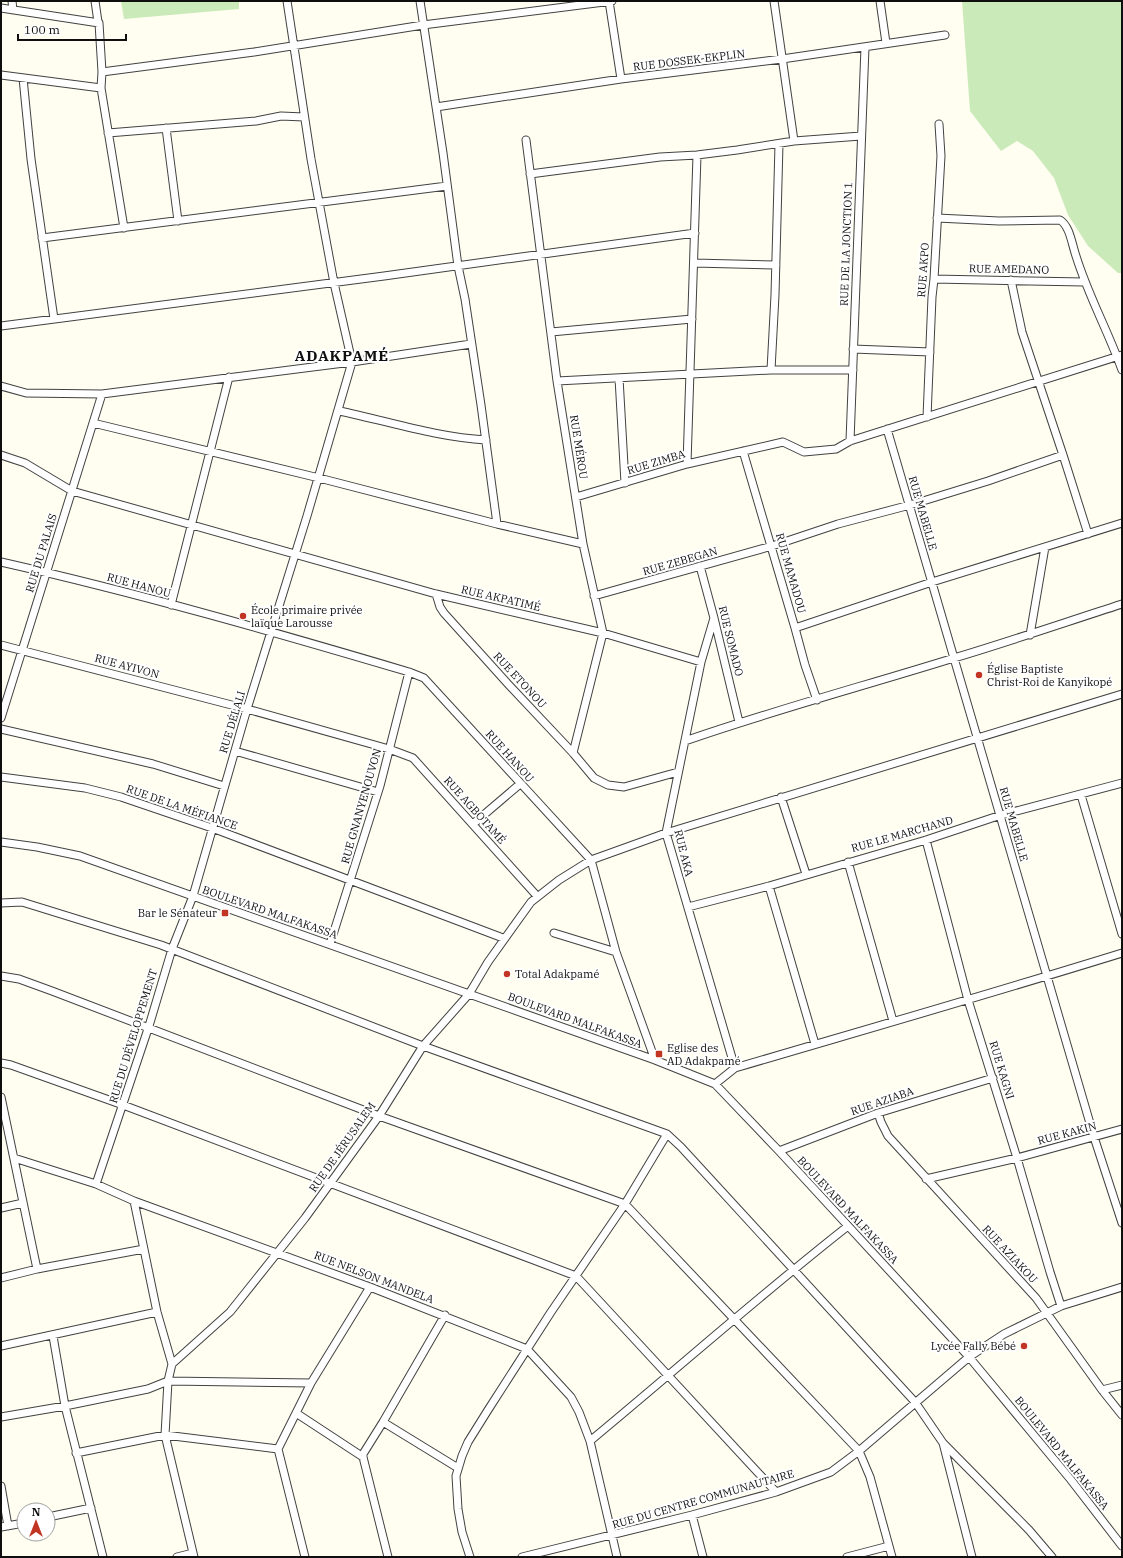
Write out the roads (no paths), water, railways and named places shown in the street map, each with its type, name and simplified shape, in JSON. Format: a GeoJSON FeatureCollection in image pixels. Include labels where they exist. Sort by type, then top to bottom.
{"type":"FeatureCollection","features":[{"type":"Feature","properties":{"kind":"street"},"geometry":{"type":"LineString","coordinates":[[12,1],[13,10]]}},
{"type":"Feature","properties":{"kind":"street"},"geometry":{"type":"LineString","coordinates":[[95,1],[98,22],[100,24],[102,72],[101,88],[124,228]]}},
{"type":"Feature","properties":{"kind":"street"},"geometry":{"type":"LineString","coordinates":[[287,1],[304,117],[319,203],[334,283],[352,362]]}},
{"type":"Feature","properties":{"kind":"street"},"geometry":{"type":"LineString","coordinates":[[420,1],[458,266],[465,299],[486,440],[497,524]]}},
{"type":"Feature","properties":{"kind":"street"},"geometry":{"type":"LineString","coordinates":[[102,72],[610,1],[620,79]]}},
{"type":"Feature","properties":{"kind":"street"},"geometry":{"type":"LineString","coordinates":[[774,1],[794,141]]}},
{"type":"Feature","properties":{"kind":"street"},"geometry":{"type":"LineString","coordinates":[[880,1],[886,44]]}},
{"type":"Feature","properties":{"kind":"street"},"geometry":{"type":"LineString","coordinates":[[1,8],[98,22]]}},
{"type":"Feature","properties":{"kind":"street","name":"RUE DOSSEK-EKPLIN"},"geometry":{"type":"LineString","coordinates":[[436,107],[620,79],[782,60],[945,35]]}},
{"type":"Feature","properties":{"kind":"street","name":"RUE DE LA JONCTION 1"},"geometry":{"type":"LineString","coordinates":[[850,441],[865,47]]}},
{"type":"Feature","properties":{"kind":"street"},"geometry":{"type":"LineString","coordinates":[[1,75],[101,88]]}},
{"type":"Feature","properties":{"kind":"street"},"geometry":{"type":"LineString","coordinates":[[23,78],[31,159],[54,319]]}},
{"type":"Feature","properties":{"kind":"street"},"geometry":{"type":"LineString","coordinates":[[108,133],[256,121],[281,116],[304,117]]}},
{"type":"Feature","properties":{"kind":"street","name":"RUE AKPO"},"geometry":{"type":"LineString","coordinates":[[927,417],[932,297],[941,156],[939,124]]}},
{"type":"Feature","properties":{"kind":"street"},"geometry":{"type":"LineString","coordinates":[[166,128],[178,221]]}},
{"type":"Feature","properties":{"kind":"street"},"geometry":{"type":"LineString","coordinates":[[530,174],[660,157],[697,155],[794,141],[862,136]]}},
{"type":"Feature","properties":{"kind":"street","name":"RUE MÉROU"},"geometry":{"type":"LineString","coordinates":[[526,140],[557,381],[583,544],[603,633],[573,753]]}},
{"type":"Feature","properties":{"kind":"street"},"geometry":{"type":"LineString","coordinates":[[771,370],[775,295],[779,144]]}},
{"type":"Feature","properties":{"kind":"street"},"geometry":{"type":"LineString","coordinates":[[687,464],[697,155]]}},
{"type":"Feature","properties":{"kind":"street"},"geometry":{"type":"LineString","coordinates":[[42,238],[447,186]]}},
{"type":"Feature","properties":{"kind":"street"},"geometry":{"type":"LineString","coordinates":[[937,218],[999,221],[1060,220],[1066,224],[1084,282],[1120,356],[1122,370]]}},
{"type":"Feature","properties":{"kind":"street"},"geometry":{"type":"LineString","coordinates":[[1,326],[334,283],[695,233]]}},
{"type":"Feature","properties":{"kind":"street"},"geometry":{"type":"LineString","coordinates":[[694,263],[776,265]]}},
{"type":"Feature","properties":{"kind":"street","name":"RUE AMEDANO"},"geometry":{"type":"LineString","coordinates":[[934,279],[1084,282]]}},
{"type":"Feature","properties":{"kind":"street"},"geometry":{"type":"LineString","coordinates":[[1010,280],[1022,332],[1088,534]]}},
{"type":"Feature","properties":{"kind":"street"},"geometry":{"type":"LineString","coordinates":[[551,332],[692,319]]}},
{"type":"Feature","properties":{"kind":"street"},"geometry":{"type":"LineString","coordinates":[[1,386],[26,393],[102,394],[352,362],[471,344]]}},
{"type":"Feature","properties":{"kind":"street"},"geometry":{"type":"LineString","coordinates":[[854,349],[930,352]]}},
{"type":"Feature","properties":{"kind":"street","name":"RUE ZIMBA"},"geometry":{"type":"LineString","coordinates":[[576,497],[687,464],[783,442],[804,452],[836,448],[850,441],[887,429],[1120,356]]}},
{"type":"Feature","properties":{"kind":"street","name":"RUE DÉLALI"},"geometry":{"type":"LineString","coordinates":[[193,896],[224,786],[319,478],[352,362]]}},
{"type":"Feature","properties":{"kind":"street"},"geometry":{"type":"LineString","coordinates":[[557,381],[771,370],[853,370]]}},
{"type":"Feature","properties":{"kind":"street"},"geometry":{"type":"LineString","coordinates":[[171,605],[229,377]]}},
{"type":"Feature","properties":{"kind":"street"},"geometry":{"type":"LineString","coordinates":[[619,378],[625,483]]}},
{"type":"Feature","properties":{"kind":"street","name":"RUE DU PALAIS"},"geometry":{"type":"LineString","coordinates":[[1,718],[102,394]]}},
{"type":"Feature","properties":{"kind":"street"},"geometry":{"type":"LineString","coordinates":[[338,411],[416,430],[468,439],[486,440]]}},
{"type":"Feature","properties":{"kind":"street"},"geometry":{"type":"LineString","coordinates":[[93,423],[319,478],[497,524],[583,544]]}},
{"type":"Feature","properties":{"kind":"street","name":"RUE MABELLE"},"geometry":{"type":"LineString","coordinates":[[887,429],[1094,1137],[1119,1207],[1122,1223]]}},
{"type":"Feature","properties":{"kind":"street","name":"RUE MAMADOU"},"geometry":{"type":"LineString","coordinates":[[743,451],[772,546],[805,665],[817,700]]}},
{"type":"Feature","properties":{"kind":"street","name":"RUE AKPATIMÉ"},"geometry":{"type":"LineString","coordinates":[[1,455],[25,463],[72,491],[436,594],[603,633],[701,662]]}},
{"type":"Feature","properties":{"kind":"street","name":"RUE ZEBEGAN"},"geometry":{"type":"LineString","coordinates":[[594,596],[772,546],[838,524],[910,505],[1063,455]]}},
{"type":"Feature","properties":{"kind":"street"},"geometry":{"type":"LineString","coordinates":[[795,628],[932,582],[1122,523]]}},
{"type":"Feature","properties":{"kind":"street"},"geometry":{"type":"LineString","coordinates":[[1030,635],[1045,547]]}},
{"type":"Feature","properties":{"kind":"street","name":"RUE HANOU"},"geometry":{"type":"LineString","coordinates":[[1,562],[47,572],[272,631],[409,672],[426,680],[591,860]]}},
{"type":"Feature","properties":{"kind":"street","name":"RUE SOMADO"},"geometry":{"type":"LineString","coordinates":[[700,566],[739,722]]}},
{"type":"Feature","properties":{"kind":"street","name":"RUE ETONOU"},"geometry":{"type":"LineString","coordinates":[[436,594],[440,607],[444,613],[573,753],[594,778],[608,785],[624,787],[678,772]]}},
{"type":"Feature","properties":{"kind":"street"},"geometry":{"type":"LineString","coordinates":[[685,741],[778,710],[817,700],[1030,635],[1122,604]]}},
{"type":"Feature","properties":{"kind":"street","name":"RUE AKA"},"geometry":{"type":"LineString","coordinates":[[714,618],[701,662],[666,833],[735,1068]]}},
{"type":"Feature","properties":{"kind":"street","name":"RUE AYIVON"},"geometry":{"type":"LineString","coordinates":[[1,645],[247,709],[390,749]]}},
{"type":"Feature","properties":{"kind":"street","name":"RUE GNANYENOUVON"},"geometry":{"type":"LineString","coordinates":[[330,944],[378,792],[409,672]]}},
{"type":"Feature","properties":{"kind":"street","name":"RUE DE JÉRUSALEM"},"geometry":{"type":"LineString","coordinates":[[172,1364],[230,1312],[278,1252],[331,1183],[379,1116],[423,1046],[469,994],[503,938],[537,896],[559,880],[591,860],[666,833],[1122,694]]}},
{"type":"Feature","properties":{"kind":"street"},"geometry":{"type":"LineString","coordinates":[[1,729],[153,764],[224,786]]}},
{"type":"Feature","properties":{"kind":"street","name":"RUE AGBOTAMÉ"},"geometry":{"type":"LineString","coordinates":[[390,749],[413,758],[537,896]]}},
{"type":"Feature","properties":{"kind":"street"},"geometry":{"type":"LineString","coordinates":[[235,751],[378,792]]}},
{"type":"Feature","properties":{"kind":"street","name":"RUE DE LA MÉFIANCE"},"geometry":{"type":"LineString","coordinates":[[1,777],[85,788],[121,796],[212,828],[503,938]]}},
{"type":"Feature","properties":{"kind":"street","name":"RUE LE MARCHAND"},"geometry":{"type":"LineString","coordinates":[[688,907],[769,886],[926,840],[1001,815],[1122,783]]}},
{"type":"Feature","properties":{"kind":"street"},"geometry":{"type":"LineString","coordinates":[[473,824],[520,784]]}},
{"type":"Feature","properties":{"kind":"street"},"geometry":{"type":"LineString","coordinates":[[1081,795],[1122,934]]}},
{"type":"Feature","properties":{"kind":"street"},"geometry":{"type":"LineString","coordinates":[[781,797],[806,874]]}},
{"type":"Feature","properties":{"kind":"street","name":"RUE KAGNI"},"geometry":{"type":"LineString","coordinates":[[926,840],[968,1000],[993,1078],[1061,1306]]}},
{"type":"Feature","properties":{"kind":"street","name":"BOULEVARD MALFAKASSA"},"geometry":{"type":"LineString","coordinates":[[1,842],[37,847],[80,856],[655,1060],[715,1084],[779,1151],[969,1357],[1071,1480],[1122,1546]]}},
{"type":"Feature","properties":{"kind":"street"},"geometry":{"type":"LineString","coordinates":[[591,860],[616,952],[655,1060]]}},
{"type":"Feature","properties":{"kind":"street"},"geometry":{"type":"LineString","coordinates":[[848,862],[893,1021]]}},
{"type":"Feature","properties":{"kind":"street"},"geometry":{"type":"LineString","coordinates":[[769,886],[815,1044]]}},
{"type":"Feature","properties":{"kind":"street","name":"RUE DU DÉVELOPPEMENT"},"geometry":{"type":"LineString","coordinates":[[96,1184],[123,1105],[172,949],[193,896]]}},
{"type":"Feature","properties":{"kind":"street"},"geometry":{"type":"LineString","coordinates":[[1,903],[22,902],[172,949],[423,1046],[666,1134],[681,1147],[915,1402],[943,1443],[1029,1530],[1052,1557]]}},
{"type":"Feature","properties":{"kind":"street"},"geometry":{"type":"LineString","coordinates":[[554,933],[616,952]]}},
{"type":"Feature","properties":{"kind":"street"},"geometry":{"type":"LineString","coordinates":[[715,1084],[735,1068],[1122,953]]}},
{"type":"Feature","properties":{"kind":"street"},"geometry":{"type":"LineString","coordinates":[[1,976],[19,979],[148,1026],[379,1116],[625,1204],[858,1451],[870,1477],[892,1557]]}},
{"type":"Feature","properties":{"kind":"street"},"geometry":{"type":"LineString","coordinates":[[1,1063],[11,1065],[123,1105],[576,1276],[776,1492]]}},
{"type":"Feature","properties":{"kind":"street","name":"RUE AZIABA"},"geometry":{"type":"LineString","coordinates":[[779,1151],[878,1113],[993,1078]]}},
{"type":"Feature","properties":{"kind":"street"},"geometry":{"type":"LineString","coordinates":[[1,1097],[37,1269]]}},
{"type":"Feature","properties":{"kind":"street","name":"RUE AZIAKOU"},"geometry":{"type":"LineString","coordinates":[[878,1113],[888,1136],[1036,1298],[1102,1390],[1122,1415]]}},
{"type":"Feature","properties":{"kind":"street","name":"RUE KAKIN"},"geometry":{"type":"LineString","coordinates":[[926,1179],[1017,1158],[1122,1129]]}},
{"type":"Feature","properties":{"kind":"street"},"geometry":{"type":"LineString","coordinates":[[470,1557],[462,1532],[458,1509],[456,1476],[468,1442],[527,1349],[625,1204],[666,1134]]}},
{"type":"Feature","properties":{"kind":"street","name":"RUE NELSON MANDELA"},"geometry":{"type":"LineString","coordinates":[[14,1158],[96,1184],[134,1201],[278,1252],[444,1315],[527,1349],[576,1404],[590,1441],[617,1557]]}},
{"type":"Feature","properties":{"kind":"street"},"geometry":{"type":"LineString","coordinates":[[134,1201],[158,1312],[172,1364],[168,1381],[165,1435],[194,1555],[177,1557]]}},
{"type":"Feature","properties":{"kind":"street"},"geometry":{"type":"LineString","coordinates":[[1,1208],[23,1203]]}},
{"type":"Feature","properties":{"kind":"street"},"geometry":{"type":"LineString","coordinates":[[590,1441],[793,1269],[848,1226]]}},
{"type":"Feature","properties":{"kind":"street"},"geometry":{"type":"LineString","coordinates":[[1,1278],[37,1269],[144,1249]]}},
{"type":"Feature","properties":{"kind":"street"},"geometry":{"type":"LineString","coordinates":[[305,1557],[278,1449],[311,1383],[370,1287]]}},
{"type":"Feature","properties":{"kind":"street","name":"RUE DU CENTRE COMMUNAUTAIRE"},"geometry":{"type":"LineString","coordinates":[[522,1557],[612,1536],[776,1492],[831,1472],[969,1357],[1004,1334],[1046,1312],[1061,1306],[1122,1287]]}},
{"type":"Feature","properties":{"kind":"street"},"geometry":{"type":"LineString","coordinates":[[1,1346],[158,1312]]}},
{"type":"Feature","properties":{"kind":"street"},"geometry":{"type":"LineString","coordinates":[[388,1557],[363,1458],[365,1450],[383,1422],[444,1315]]}},
{"type":"Feature","properties":{"kind":"street"},"geometry":{"type":"LineString","coordinates":[[52,1336],[65,1406],[103,1557]]}},
{"type":"Feature","properties":{"kind":"street"},"geometry":{"type":"LineString","coordinates":[[1,1417],[148,1389],[168,1381],[311,1383]]}},
{"type":"Feature","properties":{"kind":"street"},"geometry":{"type":"LineString","coordinates":[[1102,1390],[1122,1385]]}},
{"type":"Feature","properties":{"kind":"street"},"geometry":{"type":"LineString","coordinates":[[296,1413],[363,1458]]}},
{"type":"Feature","properties":{"kind":"street"},"geometry":{"type":"LineString","coordinates":[[383,1422],[458,1468]]}},
{"type":"Feature","properties":{"kind":"street"},"geometry":{"type":"LineString","coordinates":[[76,1453],[165,1435],[278,1449]]}},
{"type":"Feature","properties":{"kind":"street"},"geometry":{"type":"LineString","coordinates":[[943,1443],[972,1557]]}},
{"type":"Feature","properties":{"kind":"street"},"geometry":{"type":"LineString","coordinates":[[1,1486],[5,1527],[16,1525]]}},
{"type":"Feature","properties":{"kind":"street"},"geometry":{"type":"LineString","coordinates":[[56,1515],[91,1508]]}},
{"type":"Feature","properties":{"kind":"street"},"geometry":{"type":"LineString","coordinates":[[692,1515],[703,1557]]}},
{"type":"Feature","properties":{"kind":"street"},"geometry":{"type":"LineString","coordinates":[[847,1557],[889,1546]]}},
{"type":"Feature","properties":{"kind":"place","name":"École primaire privée laïque Larousse"},"geometry":{"type":"Point","coordinates":[243,616]}},
{"type":"Feature","properties":{"kind":"place","name":"Église Baptiste Christ-Roi de Kanyikopé"},"geometry":{"type":"Point","coordinates":[979,675]}},
{"type":"Feature","properties":{"kind":"place","name":"Bar le Sénateur"},"geometry":{"type":"Point","coordinates":[225,913]}},
{"type":"Feature","properties":{"kind":"place","name":"Total Adakpamé"},"geometry":{"type":"Point","coordinates":[507,974]}},
{"type":"Feature","properties":{"kind":"place","name":"Eglise des AD Adakpamé"},"geometry":{"type":"Point","coordinates":[659,1054]}},
{"type":"Feature","properties":{"kind":"place","name":"Lycée Fally Bébé"},"geometry":{"type":"Point","coordinates":[1024,1346]}},
{"type":"Feature","properties":{"kind":"district","name":"ADAKPAMÉ"},"geometry":{"type":"Point","coordinates":[342,355]}}]}
